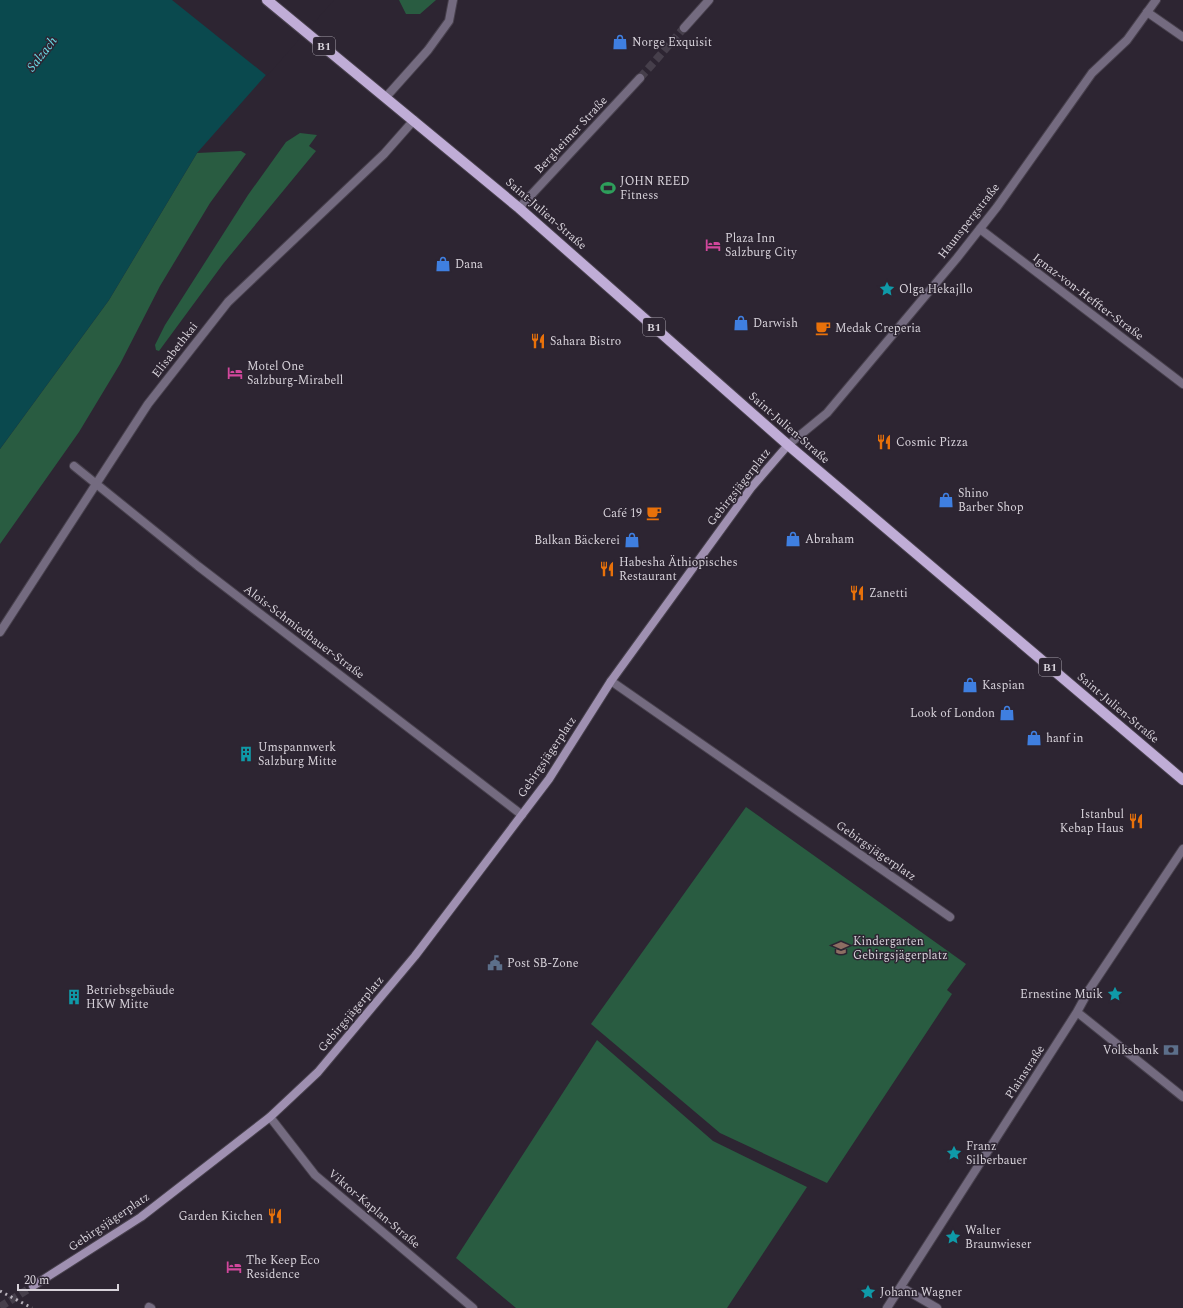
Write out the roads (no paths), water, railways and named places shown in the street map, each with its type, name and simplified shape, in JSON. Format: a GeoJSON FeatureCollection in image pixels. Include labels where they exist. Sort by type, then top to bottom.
{"type":"FeatureCollection","features":[{"type":"Feature","properties":{"kind":"main road","name":"B1"},"geometry":{"type":"LineString","coordinates":[[267,0],[384,95]]}},
{"type":"Feature","properties":{"kind":"main road","name":"Saint-Julien-Straße"},"geometry":{"type":"LineString","coordinates":[[384,95],[519,208],[788,445],[1183,780]]}},
{"type":"Feature","properties":{"kind":"main road","name":"Gebirgsjägerplatz"},"geometry":{"type":"LineString","coordinates":[[33,1286],[141,1217],[270,1117],[318,1072],[415,956],[549,779],[611,681],[752,488],[788,445]]}},
{"type":"Feature","properties":{"kind":"street"},"geometry":{"type":"LineString","coordinates":[[384,95],[428,50],[449,21],[453,0]]}},
{"type":"Feature","properties":{"kind":"street"},"geometry":{"type":"LineString","coordinates":[[684,28],[709,0]]}},
{"type":"Feature","properties":{"kind":"street","name":"Haunspergstraße"},"geometry":{"type":"LineString","coordinates":[[788,445],[827,413],[980,229],[1092,73],[1127,40],[1156,0]]}},
{"type":"Feature","properties":{"kind":"street"},"geometry":{"type":"LineString","coordinates":[[1147,12],[1183,37]]}},
{"type":"Feature","properties":{"kind":"street","name":"Bergheimer Straße"},"geometry":{"type":"LineString","coordinates":[[519,208],[640,78]]}},
{"type":"Feature","properties":{"kind":"street","name":"Elisabethkai"},"geometry":{"type":"LineString","coordinates":[[0,632],[148,404],[228,302],[384,154],[414,120]]}},
{"type":"Feature","properties":{"kind":"street","name":"Ignaz-von-Heffter-Straße"},"geometry":{"type":"LineString","coordinates":[[980,229],[1183,384]]}},
{"type":"Feature","properties":{"kind":"street","name":"Alois-Schmiedbauer-Straße"},"geometry":{"type":"LineString","coordinates":[[74,466],[198,566],[522,814]]}},
{"type":"Feature","properties":{"kind":"street","name":"Gebirgsjägerplatz"},"geometry":{"type":"LineString","coordinates":[[611,681],[950,917]]}},
{"type":"Feature","properties":{"kind":"street","name":"Plainstraße"},"geometry":{"type":"LineString","coordinates":[[887,1308],[1077,1012],[1089,990],[1183,849]]}},
{"type":"Feature","properties":{"kind":"street"},"geometry":{"type":"LineString","coordinates":[[1077,1012],[1183,1097]]}},
{"type":"Feature","properties":{"kind":"street","name":"Viktor-Kaplan-Straße"},"geometry":{"type":"LineString","coordinates":[[270,1117],[315,1175],[473,1308]]}},
{"type":"Feature","properties":{"kind":"street"},"geometry":{"type":"LineString","coordinates":[[901,1287],[937,1308]]}},
{"type":"Feature","properties":{"kind":"water","name":"Salzach"},"geometry":{"type":"Polygon","coordinates":[[[0,0],[332,0],[197,153],[109,300],[0,449],[0,0]]]}},
{"type":"Feature","properties":{"kind":"tunnel"},"geometry":{"type":"LineString","coordinates":[[640,78],[684,28]]}},
{"type":"Feature","properties":{"kind":"tunnel"},"geometry":{"type":"LineString","coordinates":[[0,1307],[33,1286]]}},
{"type":"Feature","properties":{"kind":"railway"},"geometry":{"type":"LineString","coordinates":[[0,1291],[32,1308]]}},
{"type":"Feature","properties":{"kind":"place","name":"Norge Exquisit"},"geometry":{"type":"Point","coordinates":[620,42]}},
{"type":"Feature","properties":{"kind":"place","name":"JOHN REED Fitness"},"geometry":{"type":"Point","coordinates":[608,188]}},
{"type":"Feature","properties":{"kind":"place","name":"Plaza Inn Salzburg City"},"geometry":{"type":"Point","coordinates":[713,245]}},
{"type":"Feature","properties":{"kind":"place","name":"Dana"},"geometry":{"type":"Point","coordinates":[443,264]}},
{"type":"Feature","properties":{"kind":"place","name":"Olga Hekajllo"},"geometry":{"type":"Point","coordinates":[887,289]}},
{"type":"Feature","properties":{"kind":"place","name":"Darwish"},"geometry":{"type":"Point","coordinates":[741,323]}},
{"type":"Feature","properties":{"kind":"place","name":"Medak Creperia"},"geometry":{"type":"Point","coordinates":[823,328]}},
{"type":"Feature","properties":{"kind":"place","name":"Sahara Bistro"},"geometry":{"type":"Point","coordinates":[538,341]}},
{"type":"Feature","properties":{"kind":"place","name":"Motel One Salzburg-Mirabell"},"geometry":{"type":"Point","coordinates":[235,373]}},
{"type":"Feature","properties":{"kind":"place","name":"Cosmic Pizza"},"geometry":{"type":"Point","coordinates":[884,442]}},
{"type":"Feature","properties":{"kind":"place","name":"Shino Barber Shop"},"geometry":{"type":"Point","coordinates":[946,500]}},
{"type":"Feature","properties":{"kind":"place","name":"Café 19"},"geometry":{"type":"Point","coordinates":[654,513]}},
{"type":"Feature","properties":{"kind":"place","name":"Abraham"},"geometry":{"type":"Point","coordinates":[793,539]}},
{"type":"Feature","properties":{"kind":"place","name":"Balkan Bäckerei"},"geometry":{"type":"Point","coordinates":[632,540]}},
{"type":"Feature","properties":{"kind":"place","name":"Habesha Äthiopisches Restaurant"},"geometry":{"type":"Point","coordinates":[607,569]}},
{"type":"Feature","properties":{"kind":"place","name":"Zanetti"},"geometry":{"type":"Point","coordinates":[857,593]}},
{"type":"Feature","properties":{"kind":"place","name":"Kaspian"},"geometry":{"type":"Point","coordinates":[970,685]}},
{"type":"Feature","properties":{"kind":"place","name":"Look of London"},"geometry":{"type":"Point","coordinates":[1007,713]}},
{"type":"Feature","properties":{"kind":"place","name":"hanf in"},"geometry":{"type":"Point","coordinates":[1034,738]}},
{"type":"Feature","properties":{"kind":"place","name":"Umspannwerk Salzburg Mitte"},"geometry":{"type":"Point","coordinates":[246,754]}},
{"type":"Feature","properties":{"kind":"place","name":"Istanbul Kebap Haus"},"geometry":{"type":"Point","coordinates":[1136,821]}},
{"type":"Feature","properties":{"kind":"place","name":"Kindergarten Gebirgsjägerplatz"},"geometry":{"type":"Point","coordinates":[841,948]}},
{"type":"Feature","properties":{"kind":"place","name":"Post SB-Zone"},"geometry":{"type":"Point","coordinates":[495,963]}},
{"type":"Feature","properties":{"kind":"place","name":"Ernestine Muik"},"geometry":{"type":"Point","coordinates":[1115,994]}},
{"type":"Feature","properties":{"kind":"place","name":"Betriebsgebäude HKW Mitte"},"geometry":{"type":"Point","coordinates":[74,997]}},
{"type":"Feature","properties":{"kind":"place","name":"Volksbank"},"geometry":{"type":"Point","coordinates":[1171,1050]}},
{"type":"Feature","properties":{"kind":"place","name":"Franz Silberbauer"},"geometry":{"type":"Point","coordinates":[954,1153]}},
{"type":"Feature","properties":{"kind":"place","name":"Garden Kitchen"},"geometry":{"type":"Point","coordinates":[275,1216]}},
{"type":"Feature","properties":{"kind":"place","name":"Walter Braunwieser"},"geometry":{"type":"Point","coordinates":[953,1237]}},
{"type":"Feature","properties":{"kind":"place","name":"The Keep Eco Residence"},"geometry":{"type":"Point","coordinates":[234,1267]}},
{"type":"Feature","properties":{"kind":"place","name":"Johann Wagner"},"geometry":{"type":"Point","coordinates":[868,1292]}}]}
